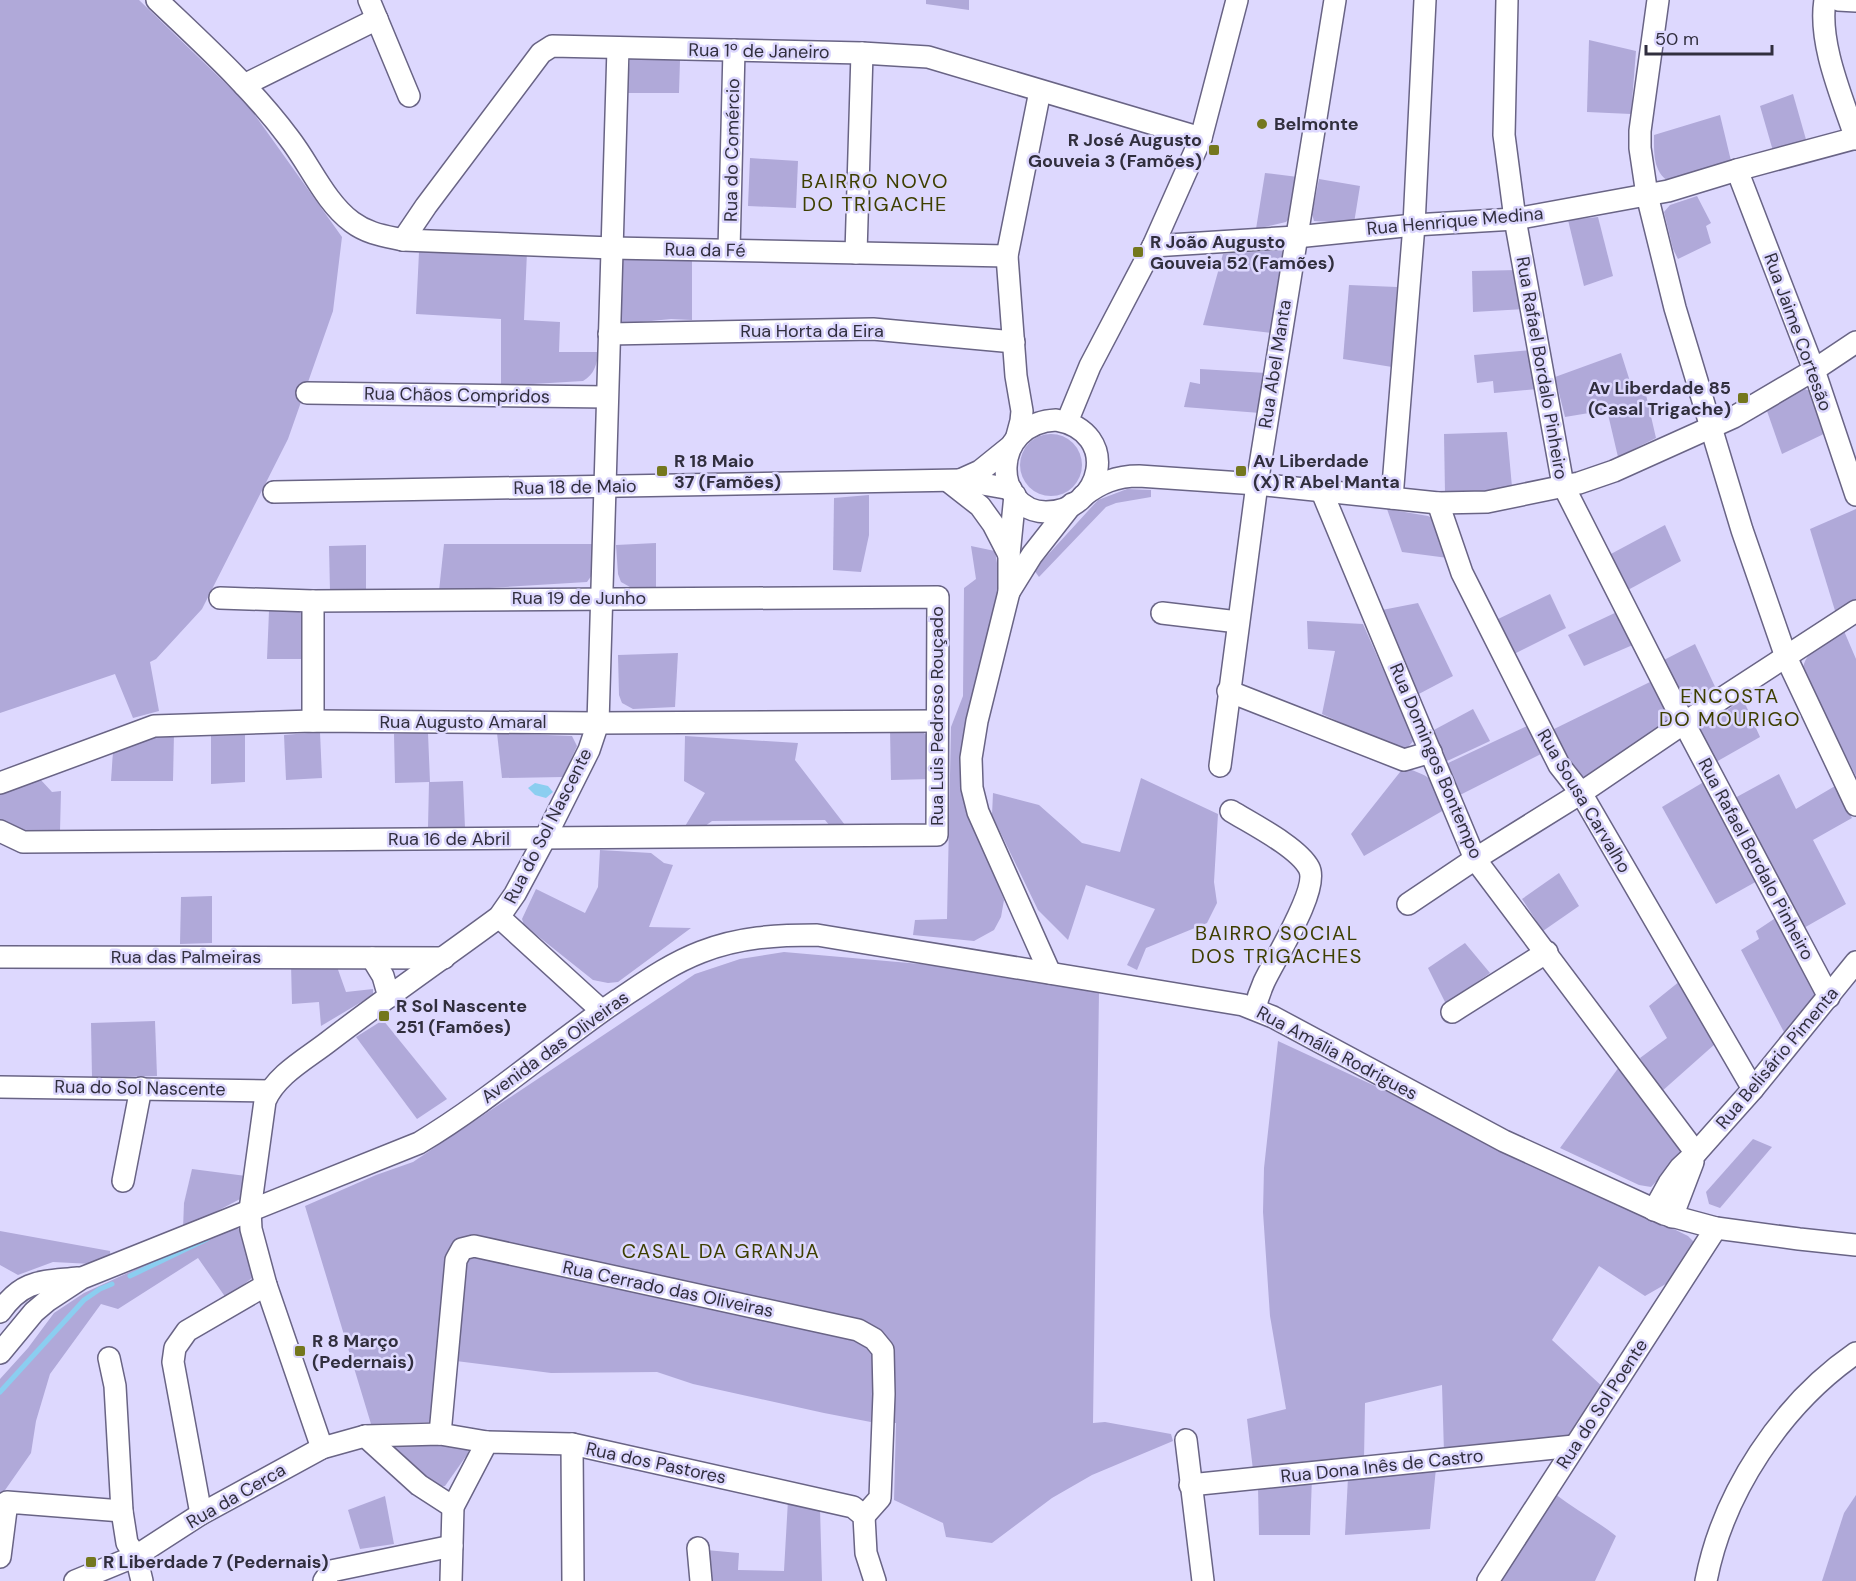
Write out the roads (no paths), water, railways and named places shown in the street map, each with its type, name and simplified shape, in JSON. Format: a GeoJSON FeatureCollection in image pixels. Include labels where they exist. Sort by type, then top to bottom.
{"type":"FeatureCollection","features":[{"type":"Feature","properties":{"kind":"street","name":"Rua da Fé"},"geometry":{"type":"LineString","coordinates":[[157,0],[244,84],[289,138],[335,205],[352,222],[373,234],[403,240],[612,248],[1007,256]]}},
{"type":"Feature","properties":{"kind":"street"},"geometry":{"type":"LineString","coordinates":[[1067,422],[1090,366],[1153,246],[1201,138],[1237,0]]}},
{"type":"Feature","properties":{"kind":"street","name":"Rua Abel Manta"},"geometry":{"type":"LineString","coordinates":[[1220,766],[1257,484],[1335,0]]}},
{"type":"Feature","properties":{"kind":"street"},"geometry":{"type":"LineString","coordinates":[[1392,498],[1414,225],[1425,0]]}},
{"type":"Feature","properties":{"kind":"street","name":"Rua Rafael Bordalo Pinheiro"},"geometry":{"type":"LineString","coordinates":[[1507,0],[1504,135],[1515,219],[1563,485],[1684,723],[1829,997]]}},
{"type":"Feature","properties":{"kind":"street"},"geometry":{"type":"LineString","coordinates":[[1658,0],[1640,131],[1640,148],[1647,195],[1675,308],[1742,530],[1786,657],[1856,805]]}},
{"type":"Feature","properties":{"kind":"street"},"geometry":{"type":"LineString","coordinates":[[1825,0],[1822,16],[1825,41],[1856,139]]}},
{"type":"Feature","properties":{"kind":"street"},"geometry":{"type":"LineString","coordinates":[[1838,0],[1856,1]]}},
{"type":"Feature","properties":{"kind":"street"},"geometry":{"type":"LineString","coordinates":[[244,84],[373,9],[410,96]]}},
{"type":"Feature","properties":{"kind":"street","name":"Rua 1º de Janeiro"},"geometry":{"type":"LineString","coordinates":[[403,240],[541,52],[552,46],[862,53],[928,57],[1201,138]]}},
{"type":"Feature","properties":{"kind":"street","name":"Rua do Sol Nascente"},"geometry":{"type":"LineString","coordinates":[[0,1087],[269,1091],[286,1074],[499,917],[515,894],[589,750],[598,723],[618,48]]}},
{"type":"Feature","properties":{"kind":"street","name":"Rua do Comércio"},"geometry":{"type":"LineString","coordinates":[[729,250],[734,50]]}},
{"type":"Feature","properties":{"kind":"street"},"geometry":{"type":"LineString","coordinates":[[855,253],[862,53]]}},
{"type":"Feature","properties":{"kind":"street"},"geometry":{"type":"LineString","coordinates":[[1010,592],[1008,555],[1013,492],[1005,468],[1021,421],[1022,411],[1016,376],[1007,256],[1040,91]]}},
{"type":"Feature","properties":{"kind":"street","name":"Rua Henrique Medina"},"geometry":{"type":"LineString","coordinates":[[1153,246],[1515,219],[1668,191],[1737,170],[1856,139]]}},
{"type":"Feature","properties":{"kind":"street","name":"Rua Jaime Cortesão"},"geometry":{"type":"LineString","coordinates":[[1737,170],[1814,370],[1856,495]]}},
{"type":"Feature","properties":{"kind":"street","name":"Rua Horta da Eira"},"geometry":{"type":"LineString","coordinates":[[609,334],[873,329],[1014,342]]}},
{"type":"Feature","properties":{"kind":"street"},"geometry":{"type":"LineString","coordinates":[[1013,492],[1026,505],[1046,512],[1078,500],[1109,480],[1126,476],[1257,484],[1438,503],[1487,502],[1579,483],[1614,471],[1711,429],[1814,370],[1856,342]]}},
{"type":"Feature","properties":{"kind":"street","name":"Rua Chãos Compridos"},"geometry":{"type":"LineString","coordinates":[[307,393],[607,397]]}},
{"type":"Feature","properties":{"kind":"street"},"geometry":{"type":"LineString","coordinates":[[1014,441],[1035,424],[1046,421],[1067,422],[1077,427],[1118,464],[1139,476]]}},
{"type":"Feature","properties":{"kind":"street","name":"Rua 18 de Maio"},"geometry":{"type":"LineString","coordinates":[[954,480],[980,471],[1014,441]]}},
{"type":"Feature","properties":{"kind":"street"},"geometry":{"type":"LineString","coordinates":[[1050,973],[978,812],[972,788],[971,758],[977,721],[1010,592],[1032,555],[1095,478],[1098,465],[1093,442]]}},
{"type":"Feature","properties":{"kind":"street"},"geometry":{"type":"LineString","coordinates":[[954,480],[980,506],[993,524],[1008,555]]}},
{"type":"Feature","properties":{"kind":"street","name":"Rua 18 de Maio"},"geometry":{"type":"LineString","coordinates":[[274,492],[954,480],[1013,492]]}},
{"type":"Feature","properties":{"kind":"street","name":"Rua Domingos Bontempo"},"geometry":{"type":"LineString","coordinates":[[1322,492],[1475,858],[1696,1153]]}},
{"type":"Feature","properties":{"kind":"street","name":"Rua Sousa Carvalho"},"geometry":{"type":"LineString","coordinates":[[1438,503],[1462,573],[1559,765],[1581,793],[1753,1089]]}},
{"type":"Feature","properties":{"kind":"street","name":"Rua 19 de Junho"},"geometry":{"type":"LineString","coordinates":[[220,598],[313,601],[938,597]]}},
{"type":"Feature","properties":{"kind":"street","name":"Rua Luis Pedroso Rouçado"},"geometry":{"type":"LineString","coordinates":[[937,835],[938,597]]}},
{"type":"Feature","properties":{"kind":"street"},"geometry":{"type":"LineString","coordinates":[[313,601],[313,721]]}},
{"type":"Feature","properties":{"kind":"street"},"geometry":{"type":"LineString","coordinates":[[1408,904],[1475,858],[1581,793],[1856,611]]}},
{"type":"Feature","properties":{"kind":"street"},"geometry":{"type":"LineString","coordinates":[[1162,614],[1238,622]]}},
{"type":"Feature","properties":{"kind":"street"},"geometry":{"type":"LineString","coordinates":[[1228,692],[1404,760],[1431,752]]}},
{"type":"Feature","properties":{"kind":"street","name":"Rua Augusto Amaral"},"geometry":{"type":"LineString","coordinates":[[0,783],[154,726],[313,721],[598,723],[937,721]]}},
{"type":"Feature","properties":{"kind":"street"},"geometry":{"type":"LineString","coordinates":[[1231,811],[1299,855],[1310,870],[1311,882],[1298,918],[1263,984],[1255,1009]]}},
{"type":"Feature","properties":{"kind":"street","name":"Rua 16 de Abril"},"geometry":{"type":"LineString","coordinates":[[0,831],[23,842],[937,835]]}},
{"type":"Feature","properties":{"kind":"street"},"geometry":{"type":"LineString","coordinates":[[499,917],[602,1011]]}},
{"type":"Feature","properties":{"kind":"street","name":"Avenida das Oliveiras"},"geometry":{"type":"LineString","coordinates":[[0,1353],[46,1301],[82,1278],[419,1143],[448,1126],[602,1011],[666,968],[702,952],[735,942],[771,935],[817,935],[1050,973]]}},
{"type":"Feature","properties":{"kind":"street"},"geometry":{"type":"LineString","coordinates":[[1452,1012],[1547,952]]}},
{"type":"Feature","properties":{"kind":"street","name":"Rua das Palmeiras"},"geometry":{"type":"LineString","coordinates":[[0,957],[444,958]]}},
{"type":"Feature","properties":{"kind":"street"},"geometry":{"type":"LineString","coordinates":[[372,958],[383,976],[388,997]]}},
{"type":"Feature","properties":{"kind":"street","name":"Rua Belisário Pimenta"},"geometry":{"type":"LineString","coordinates":[[1663,1214],[1696,1153],[1753,1089],[1856,962]]}},
{"type":"Feature","properties":{"kind":"street","name":"Rua Amália Rodrigues"},"geometry":{"type":"LineString","coordinates":[[1050,973],[1231,1002],[1255,1009],[1495,1136],[1663,1214],[1716,1228],[1856,1245]]}},
{"type":"Feature","properties":{"kind":"street"},"geometry":{"type":"LineString","coordinates":[[123,1181],[141,1088]]}},
{"type":"Feature","properties":{"kind":"street"},"geometry":{"type":"LineString","coordinates":[[269,1091],[263,1111],[250,1210],[251,1230],[266,1284],[322,1448]]}},
{"type":"Feature","properties":{"kind":"street","name":"Rua do Sol Poente"},"geometry":{"type":"LineString","coordinates":[[1488,1581],[1716,1228]]}},
{"type":"Feature","properties":{"kind":"street","name":"Rua Cerrado das Oliveiras"},"geometry":{"type":"LineString","coordinates":[[440,1434],[456,1260],[462,1249],[474,1246],[858,1330],[874,1339],[883,1350],[884,1394],[880,1498],[864,1516]]}},
{"type":"Feature","properties":{"kind":"street","name":"Avenida das Oliveiras"},"geometry":{"type":"LineString","coordinates":[[0,1312],[9,1299],[33,1283],[82,1278]]}},
{"type":"Feature","properties":{"kind":"street"},"geometry":{"type":"LineString","coordinates":[[201,1514],[173,1362],[175,1348],[187,1332],[266,1284]]}},
{"type":"Feature","properties":{"kind":"street"},"geometry":{"type":"LineString","coordinates":[[1706,1581],[1725,1518],[1750,1468],[1782,1423],[1831,1370],[1856,1353]]}},
{"type":"Feature","properties":{"kind":"street"},"geometry":{"type":"LineString","coordinates":[[109,1358],[115,1386],[122,1511],[127,1543],[136,1556],[142,1581]]}},
{"type":"Feature","properties":{"kind":"street","name":"Rua da Cerca"},"geometry":{"type":"LineString","coordinates":[[75,1581],[136,1556],[201,1514],[322,1448],[365,1436],[440,1434],[487,1442]]}},
{"type":"Feature","properties":{"kind":"street"},"geometry":{"type":"LineString","coordinates":[[365,1436],[419,1485],[453,1507]]}},
{"type":"Feature","properties":{"kind":"street"},"geometry":{"type":"LineString","coordinates":[[1186,1440],[1203,1581]]}},
{"type":"Feature","properties":{"kind":"street"},"geometry":{"type":"LineString","coordinates":[[451,1581],[453,1507],[487,1442]]}},
{"type":"Feature","properties":{"kind":"street","name":"Rua dos Pastores"},"geometry":{"type":"LineString","coordinates":[[487,1442],[572,1444],[854,1507],[864,1516]]}},
{"type":"Feature","properties":{"kind":"street"},"geometry":{"type":"LineString","coordinates":[[572,1444],[573,1581]]}},
{"type":"Feature","properties":{"kind":"street","name":"Rua Dona Inês de Castro"},"geometry":{"type":"LineString","coordinates":[[1190,1485],[1574,1446]]}},
{"type":"Feature","properties":{"kind":"street"},"geometry":{"type":"LineString","coordinates":[[0,1557],[7,1502],[122,1511]]}},
{"type":"Feature","properties":{"kind":"street"},"geometry":{"type":"LineString","coordinates":[[864,1516],[866,1553],[875,1581]]}},
{"type":"Feature","properties":{"kind":"street"},"geometry":{"type":"LineString","coordinates":[[324,1581],[331,1571],[452,1546]]}},
{"type":"Feature","properties":{"kind":"street"},"geometry":{"type":"LineString","coordinates":[[698,1548],[701,1581]]}},
{"type":"Feature","properties":{"kind":"water"},"geometry":{"type":"Polygon","coordinates":[[[535,783],[548,786],[553,792],[546,798],[535,795],[528,788],[535,783]]]}},
{"type":"Feature","properties":{"kind":"waterway"},"geometry":{"type":"LineString","coordinates":[[130,1276],[207,1239]]}},
{"type":"Feature","properties":{"kind":"waterway"},"geometry":{"type":"LineString","coordinates":[[0,1392],[84,1300],[112,1284]]}},
{"type":"Feature","properties":{"kind":"place","name":"Belmonte"},"geometry":{"type":"Point","coordinates":[1262,124]}},
{"type":"Feature","properties":{"kind":"place","name":"R José Augusto Gouveia 3 (Famões)"},"geometry":{"type":"Point","coordinates":[1214,150]}},
{"type":"Feature","properties":{"kind":"place","name":"R João Augusto Gouveia 52 (Famões)"},"geometry":{"type":"Point","coordinates":[1138,252]}},
{"type":"Feature","properties":{"kind":"place","name":"Av Liberdade 85 (Casal Trigache)"},"geometry":{"type":"Point","coordinates":[1743,398]}},
{"type":"Feature","properties":{"kind":"place","name":"R 18 Maio 37 (Famões)"},"geometry":{"type":"Point","coordinates":[662,471]}},
{"type":"Feature","properties":{"kind":"place","name":"Av Liberdade (X) R Abel Manta"},"geometry":{"type":"Point","coordinates":[1241,471]}},
{"type":"Feature","properties":{"kind":"place","name":"R Sol Nascente 251 (Famões)"},"geometry":{"type":"Point","coordinates":[384,1016]}},
{"type":"Feature","properties":{"kind":"place","name":"R 8 Março (Pedernais)"},"geometry":{"type":"Point","coordinates":[300,1351]}},
{"type":"Feature","properties":{"kind":"place","name":"R Liberdade 7 (Pedernais)"},"geometry":{"type":"Point","coordinates":[91,1562]}},
{"type":"Feature","properties":{"kind":"district","name":"BAIRRO NOVO DO TRIGACHE"},"geometry":{"type":"Point","coordinates":[875,192]}},
{"type":"Feature","properties":{"kind":"district","name":"ENCOSTA DO MOURIGO"},"geometry":{"type":"Point","coordinates":[1730,708]}},
{"type":"Feature","properties":{"kind":"district","name":"BAIRRO SOCIAL DOS TRIGACHES"},"geometry":{"type":"Point","coordinates":[1277,944]}},
{"type":"Feature","properties":{"kind":"district","name":"CASAL DA GRANJA"},"geometry":{"type":"Point","coordinates":[721,1251]}}]}
